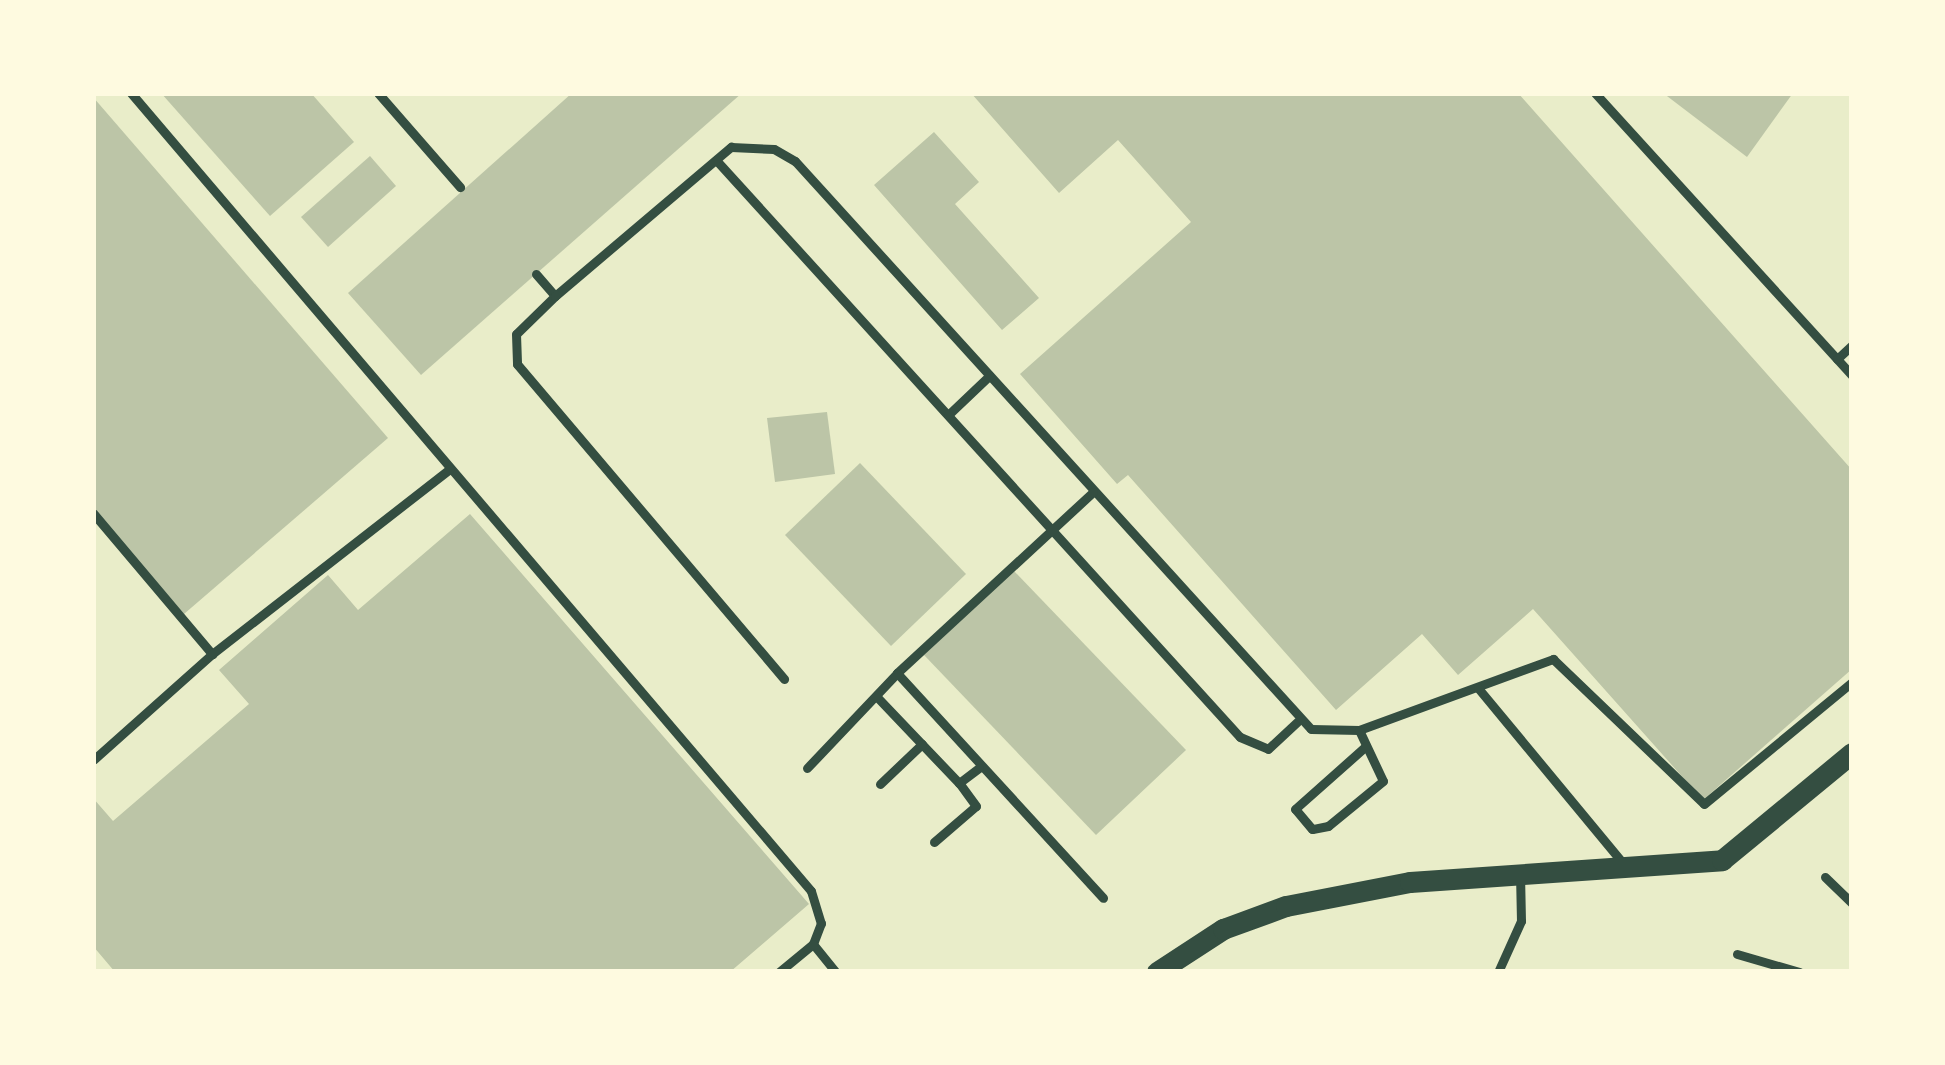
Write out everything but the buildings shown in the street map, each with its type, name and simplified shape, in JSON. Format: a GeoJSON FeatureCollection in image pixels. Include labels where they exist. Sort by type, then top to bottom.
{"type":"FeatureCollection","features":[{"type":"Feature","properties":{"kind":"street"},"geometry":{"type":"LineString","coordinates":[[1157,972],[1222,929],[1286,906],[1410,882],[1627,867],[1740,852],[1852,753]]}},
{"type":"Feature","properties":{"kind":"lane"},"geometry":{"type":"LineString","coordinates":[[131,93],[811,891],[821,923],[812,944],[778,972]]}},
{"type":"Feature","properties":{"kind":"lane"},"geometry":{"type":"LineString","coordinates":[[378,93],[460,187]]}},
{"type":"Feature","properties":{"kind":"lane"},"geometry":{"type":"LineString","coordinates":[[1595,93],[1852,375]]}},
{"type":"Feature","properties":{"kind":"lane"},"geometry":{"type":"LineString","coordinates":[[784,680],[517,364],[516,334],[554,296],[716,160],[748,143],[795,161],[1297,722],[1327,733],[1359,730],[1553,659],[1565,663],[1704,804],[1852,682]]}},
{"type":"Feature","properties":{"kind":"lane"},"geometry":{"type":"LineString","coordinates":[[716,160],[1252,748],[1268,749],[1297,722]]}},
{"type":"Feature","properties":{"kind":"lane"},"geometry":{"type":"LineString","coordinates":[[536,274],[554,296]]}},
{"type":"Feature","properties":{"kind":"lane"},"geometry":{"type":"LineString","coordinates":[[1837,359],[1852,345]]}},
{"type":"Feature","properties":{"kind":"lane"},"geometry":{"type":"LineString","coordinates":[[948,415],[989,376]]}},
{"type":"Feature","properties":{"kind":"lane"},"geometry":{"type":"LineString","coordinates":[[93,760],[212,654],[449,469]]}},
{"type":"Feature","properties":{"kind":"lane"},"geometry":{"type":"LineString","coordinates":[[807,768],[897,674],[1093,491]]}},
{"type":"Feature","properties":{"kind":"lane"},"geometry":{"type":"LineString","coordinates":[[93,514],[212,654]]}},
{"type":"Feature","properties":{"kind":"lane"},"geometry":{"type":"LineString","coordinates":[[897,674],[1103,898]]}},
{"type":"Feature","properties":{"kind":"lane"},"geometry":{"type":"LineString","coordinates":[[1478,688],[1627,867]]}},
{"type":"Feature","properties":{"kind":"lane"},"geometry":{"type":"LineString","coordinates":[[877,697],[976,806],[934,842]]}},
{"type":"Feature","properties":{"kind":"lane"},"geometry":{"type":"LineString","coordinates":[[1359,730],[1383,781],[1328,826],[1312,830],[1295,809],[1366,746]]}},
{"type":"Feature","properties":{"kind":"lane"},"geometry":{"type":"LineString","coordinates":[[880,784],[922,744]]}},
{"type":"Feature","properties":{"kind":"lane"},"geometry":{"type":"LineString","coordinates":[[959,783],[980,768]]}},
{"type":"Feature","properties":{"kind":"lane"},"geometry":{"type":"LineString","coordinates":[[1498,972],[1521,921],[1520,874]]}},
{"type":"Feature","properties":{"kind":"lane"},"geometry":{"type":"LineString","coordinates":[[1825,877],[1852,903]]}},
{"type":"Feature","properties":{"kind":"lane"},"geometry":{"type":"LineString","coordinates":[[812,944],[836,972]]}},
{"type":"Feature","properties":{"kind":"lane"},"geometry":{"type":"LineString","coordinates":[[1737,954],[1799,972]]}}]}
